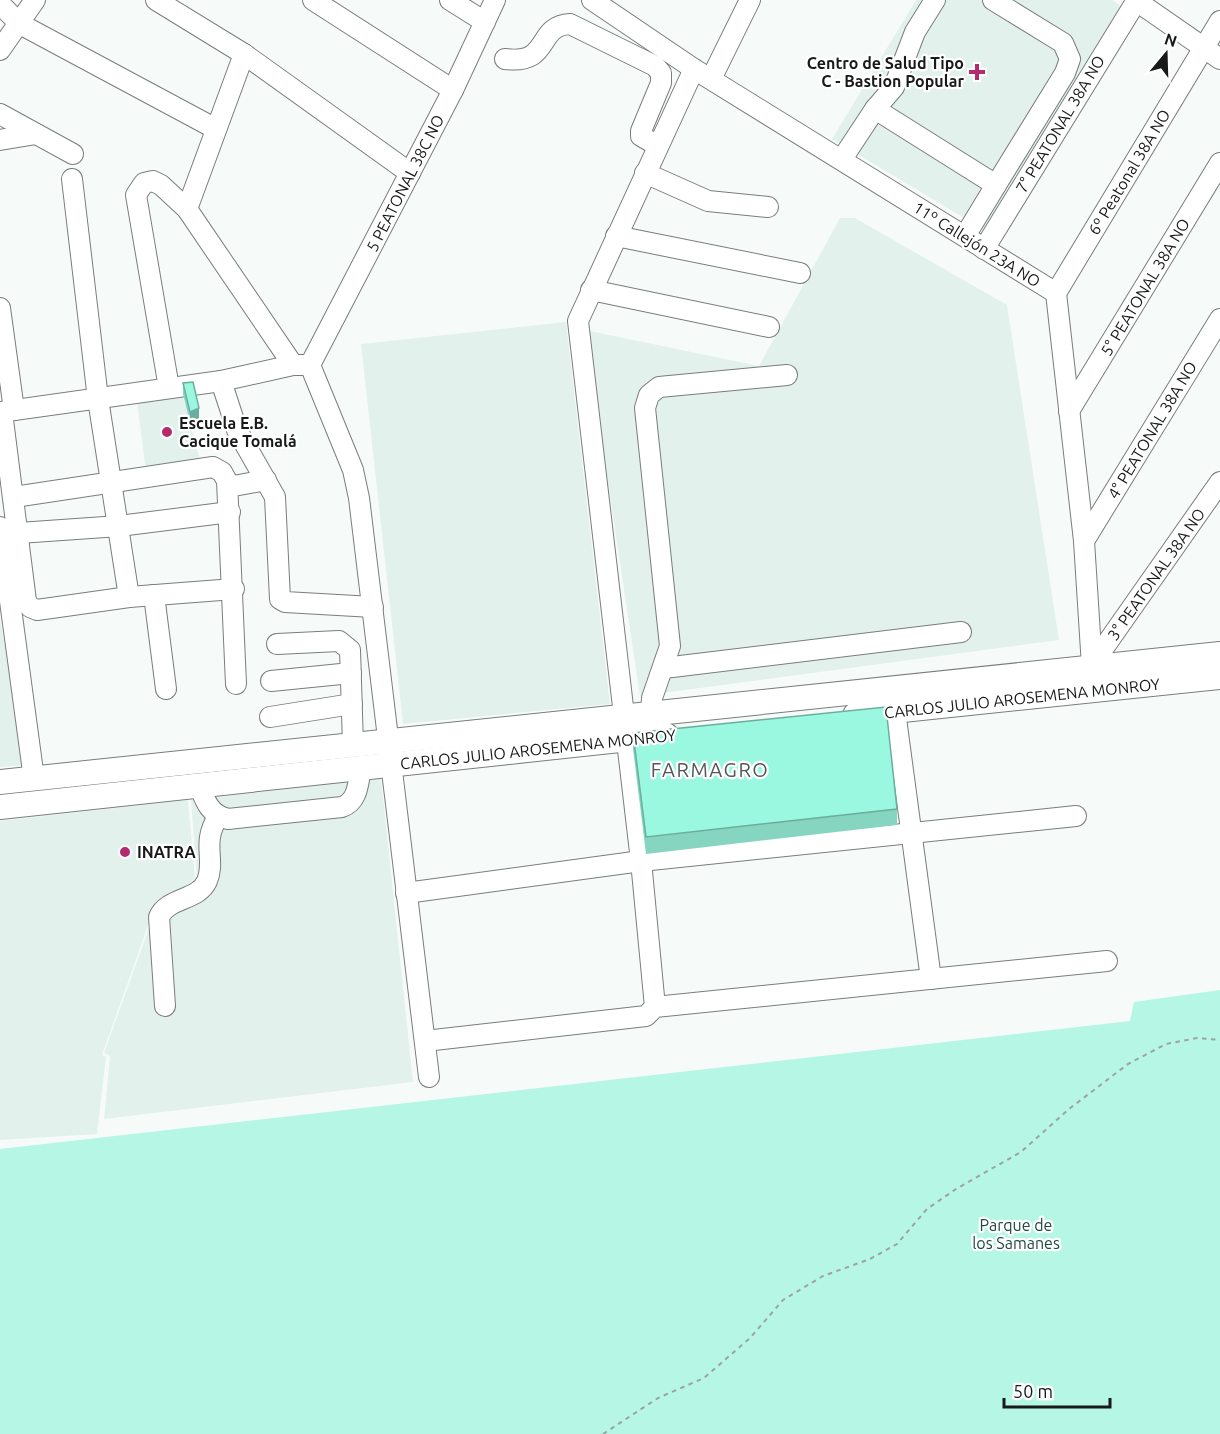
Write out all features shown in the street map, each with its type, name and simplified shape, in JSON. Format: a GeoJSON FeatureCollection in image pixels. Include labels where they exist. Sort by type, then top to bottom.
{"type":"FeatureCollection","features":[{"type":"Feature","properties":{"kind":"main road","name":"CARLOS JULIO AROSEMENA MONROY"},"geometry":{"type":"LineString","coordinates":[[842,726],[894,700],[1091,666],[1220,654]]}},
{"type":"Feature","properties":{"kind":"main road","name":"CARLOS JULIO AROSEMENA MONROY"},"geometry":{"type":"LineString","coordinates":[[626,738],[651,713],[1094,690],[1220,677]]}},
{"type":"Feature","properties":{"kind":"main road","name":"CARLOS JULIO AROSEMENA MONROY"},"geometry":{"type":"LineString","coordinates":[[0,782],[353,745],[391,753],[626,738],[683,742]]}},
{"type":"Feature","properties":{"kind":"main road","name":"CARLOS JULIO AROSEMENA MONROY"},"geometry":{"type":"LineString","coordinates":[[0,807],[361,768],[391,753]]}},
{"type":"Feature","properties":{"kind":"street"},"geometry":{"type":"LineString","coordinates":[[0,50],[35,0]]}},
{"type":"Feature","properties":{"kind":"street"},"geometry":{"type":"LineString","coordinates":[[156,0],[244,54],[410,174]]}},
{"type":"Feature","properties":{"kind":"street"},"geometry":{"type":"LineString","coordinates":[[314,0],[453,90]]}},
{"type":"Feature","properties":{"kind":"street"},"geometry":{"type":"LineString","coordinates":[[450,0],[484,22]]}},
{"type":"Feature","properties":{"kind":"street","name":"5 PEATONAL 38C NO"},"geometry":{"type":"LineString","coordinates":[[301,365],[410,174],[495,0]]}},
{"type":"Feature","properties":{"kind":"street","name":"11º Callejón 23A NO"},"geometry":{"type":"LineString","coordinates":[[592,0],[694,69],[1056,293],[1084,541],[1094,690]]}},
{"type":"Feature","properties":{"kind":"street"},"geometry":{"type":"LineString","coordinates":[[711,79],[750,0]]}},
{"type":"Feature","properties":{"kind":"street"},"geometry":{"type":"LineString","coordinates":[[842,159],[875,109],[894,87],[915,32],[935,0]]}},
{"type":"Feature","properties":{"kind":"street"},"geometry":{"type":"LineString","coordinates":[[964,236],[1065,73],[1070,58],[1063,44],[993,0]]}},
{"type":"Feature","properties":{"kind":"street"},"geometry":{"type":"LineString","coordinates":[[1136,0],[1212,53]]}},
{"type":"Feature","properties":{"kind":"street","name":"7° PEATONAL 38A NO"},"geometry":{"type":"LineString","coordinates":[[984,249],[1136,0]]}},
{"type":"Feature","properties":{"kind":"street"},"geometry":{"type":"LineString","coordinates":[[0,4],[20,24],[216,129]]}},
{"type":"Feature","properties":{"kind":"street","name":"6º Peatonal 38A NO"},"geometry":{"type":"LineString","coordinates":[[1056,293],[1212,53],[1220,21]]}},
{"type":"Feature","properties":{"kind":"street"},"geometry":{"type":"LineString","coordinates":[[505,59],[522,61],[530,59],[560,24],[570,24],[655,66],[661,73],[661,83],[641,131],[642,136],[658,146]]}},
{"type":"Feature","properties":{"kind":"street"},"geometry":{"type":"LineString","coordinates":[[187,209],[244,54]]}},
{"type":"Feature","properties":{"kind":"street"},"geometry":{"type":"LineString","coordinates":[[655,1007],[641,861],[578,321],[694,69]]}},
{"type":"Feature","properties":{"kind":"street"},"geometry":{"type":"LineString","coordinates":[[875,109],[996,185]]}},
{"type":"Feature","properties":{"kind":"street"},"geometry":{"type":"LineString","coordinates":[[0,114],[73,154]]}},
{"type":"Feature","properties":{"kind":"street"},"geometry":{"type":"LineString","coordinates":[[0,140],[36,134]]}},
{"type":"Feature","properties":{"kind":"street","name":"5° PEATONAL 38A NO"},"geometry":{"type":"LineString","coordinates":[[1069,411],[1220,163]]}},
{"type":"Feature","properties":{"kind":"street"},"geometry":{"type":"LineString","coordinates":[[645,173],[708,201],[768,207]]}},
{"type":"Feature","properties":{"kind":"street"},"geometry":{"type":"LineString","coordinates":[[72,179],[98,399],[129,597]]}},
{"type":"Feature","properties":{"kind":"street"},"geometry":{"type":"LineString","coordinates":[[169,388],[136,195],[144,183],[153,181],[162,185],[187,209],[301,365],[353,470],[373,607],[429,1077]]}},
{"type":"Feature","properties":{"kind":"street"},"geometry":{"type":"LineString","coordinates":[[616,236],[800,273]]}},
{"type":"Feature","properties":{"kind":"street"},"geometry":{"type":"LineString","coordinates":[[591,290],[769,327]]}},
{"type":"Feature","properties":{"kind":"street"},"geometry":{"type":"LineString","coordinates":[[0,308],[5,411],[26,601],[30,608],[37,610],[129,597],[234,589]]}},
{"type":"Feature","properties":{"kind":"street","name":"4° PEATONAL 38A NO"},"geometry":{"type":"LineString","coordinates":[[1084,541],[1220,318]]}},
{"type":"Feature","properties":{"kind":"street"},"geometry":{"type":"LineString","coordinates":[[5,411],[221,381],[301,365]]}},
{"type":"Feature","properties":{"kind":"street"},"geometry":{"type":"LineString","coordinates":[[651,713],[652,698],[670,646],[645,408],[649,395],[659,387],[787,375]]}},
{"type":"Feature","properties":{"kind":"street"},"geometry":{"type":"LineString","coordinates":[[221,381],[237,430],[275,497],[280,599],[285,602],[373,607]]}},
{"type":"Feature","properties":{"kind":"street"},"geometry":{"type":"LineString","coordinates":[[14,497],[213,467],[222,472],[228,487],[230,512],[237,684]]}},
{"type":"Feature","properties":{"kind":"street"},"geometry":{"type":"LineString","coordinates":[[228,487],[266,480]]}},
{"type":"Feature","properties":{"kind":"street","name":"3° PEATONAL 38A NO"},"geometry":{"type":"LineString","coordinates":[[1091,666],[1220,482]]}},
{"type":"Feature","properties":{"kind":"street"},"geometry":{"type":"LineString","coordinates":[[19,533],[119,526],[230,512]]}},
{"type":"Feature","properties":{"kind":"street"},"geometry":{"type":"LineString","coordinates":[[0,527],[34,778]]}},
{"type":"Feature","properties":{"kind":"street"},"geometry":{"type":"LineString","coordinates":[[154,595],[166,689]]}},
{"type":"Feature","properties":{"kind":"street"},"geometry":{"type":"LineString","coordinates":[[664,668],[961,632]]}},
{"type":"Feature","properties":{"kind":"street"},"geometry":{"type":"LineString","coordinates":[[277,644],[339,641],[350,650],[353,745]]}},
{"type":"Feature","properties":{"kind":"street"},"geometry":{"type":"LineString","coordinates":[[270,681],[351,673]]}},
{"type":"Feature","properties":{"kind":"street"},"geometry":{"type":"LineString","coordinates":[[894,700],[931,979]]}},
{"type":"Feature","properties":{"kind":"street"},"geometry":{"type":"LineString","coordinates":[[270,717],[352,704]]}},
{"type":"Feature","properties":{"kind":"street"},"geometry":{"type":"LineString","coordinates":[[842,726],[870,732]]}},
{"type":"Feature","properties":{"kind":"street"},"geometry":{"type":"LineString","coordinates":[[199,785],[212,811],[218,817],[228,819],[342,807],[350,804],[355,797],[361,768]]}},
{"type":"Feature","properties":{"kind":"street"},"geometry":{"type":"LineString","coordinates":[[406,893],[641,861],[1076,816]]}},
{"type":"Feature","properties":{"kind":"street"},"geometry":{"type":"LineString","coordinates":[[165,1006],[159,917],[169,904],[201,888],[207,881],[208,837],[218,817]]}},
{"type":"Feature","properties":{"kind":"street"},"geometry":{"type":"LineString","coordinates":[[425,1041],[646,1016],[655,1007],[1107,961]]}},
{"type":"Feature","properties":{"kind":"path"},"geometry":{"type":"LineString","coordinates":[[603,1434],[658,1398],[704,1378],[750,1338],[783,1300],[823,1276],[870,1259],[897,1244],[927,1209],[956,1189],[1021,1152],[1069,1109],[1128,1064],[1166,1044],[1197,1038],[1220,1040]]}},
{"type":"Feature","properties":{"kind":"shaded area","name":"Centro de Salud Tipo C - Bastion Popular"},"geometry":{"type":"Polygon","coordinates":[[[916,0],[1112,0],[1121,6],[986,231],[832,139],[916,0]]]}},
{"type":"Feature","properties":{"kind":"shaded area"},"geometry":{"type":"Polygon","coordinates":[[[840,218],[855,218],[1007,305],[1059,640],[640,696],[585,330],[759,366],[840,218]]]}},
{"type":"Feature","properties":{"kind":"shaded area"},"geometry":{"type":"Polygon","coordinates":[[[566,322],[610,704],[403,724],[361,344],[566,322]]]}},
{"type":"Feature","properties":{"kind":"shaded area","name":"Escuela E.B. Cacique Tomalá"},"geometry":{"type":"Polygon","coordinates":[[[182,394],[201,463],[146,471],[137,402],[182,394]]]}},
{"type":"Feature","properties":{"kind":"shaded area"},"geometry":{"type":"Polygon","coordinates":[[[0,618],[27,765],[0,767],[0,618]]]}},
{"type":"Feature","properties":{"kind":"shaded area"},"geometry":{"type":"Polygon","coordinates":[[[381,778],[413,1082],[104,1119],[110,1056],[104,1053],[153,917],[197,880],[191,800],[381,778]]]}},
{"type":"Feature","properties":{"kind":"shaded area","name":"INATRA"},"geometry":{"type":"Polygon","coordinates":[[[188,800],[195,878],[151,917],[102,1055],[106,1057],[97,1134],[0,1140],[0,821],[188,800]]]}},
{"type":"Feature","properties":{"kind":"green space","name":"Parque de los Samanes"},"geometry":{"type":"Polygon","coordinates":[[[1220,990],[1220,1434],[0,1434],[0,1149],[1130,1021],[1134,1002],[1220,990]]]}},
{"type":"Feature","properties":{"kind":"building"},"geometry":{"type":"Polygon","coordinates":[[[193,382],[199,408],[190,412],[183,383],[193,382]]]}},
{"type":"Feature","properties":{"kind":"building","name":"FARMAGRO"},"geometry":{"type":"Polygon","coordinates":[[[886,707],[897,809],[646,837],[633,733],[886,707]]]}},
{"type":"Feature","properties":{"kind":"place","name":"Centro de Salud Tipo C - Bastion Popular"},"geometry":{"type":"Point","coordinates":[977,72]}},
{"type":"Feature","properties":{"kind":"place","name":"Escuela E.B. Cacique Tomalá"},"geometry":{"type":"Point","coordinates":[167,432]}},
{"type":"Feature","properties":{"kind":"place","name":"INATRA"},"geometry":{"type":"Point","coordinates":[125,852]}},
{"type":"Feature","properties":{"kind":"district","name":"FARMAGRO"},"geometry":{"type":"Point","coordinates":[710,769]}}]}
